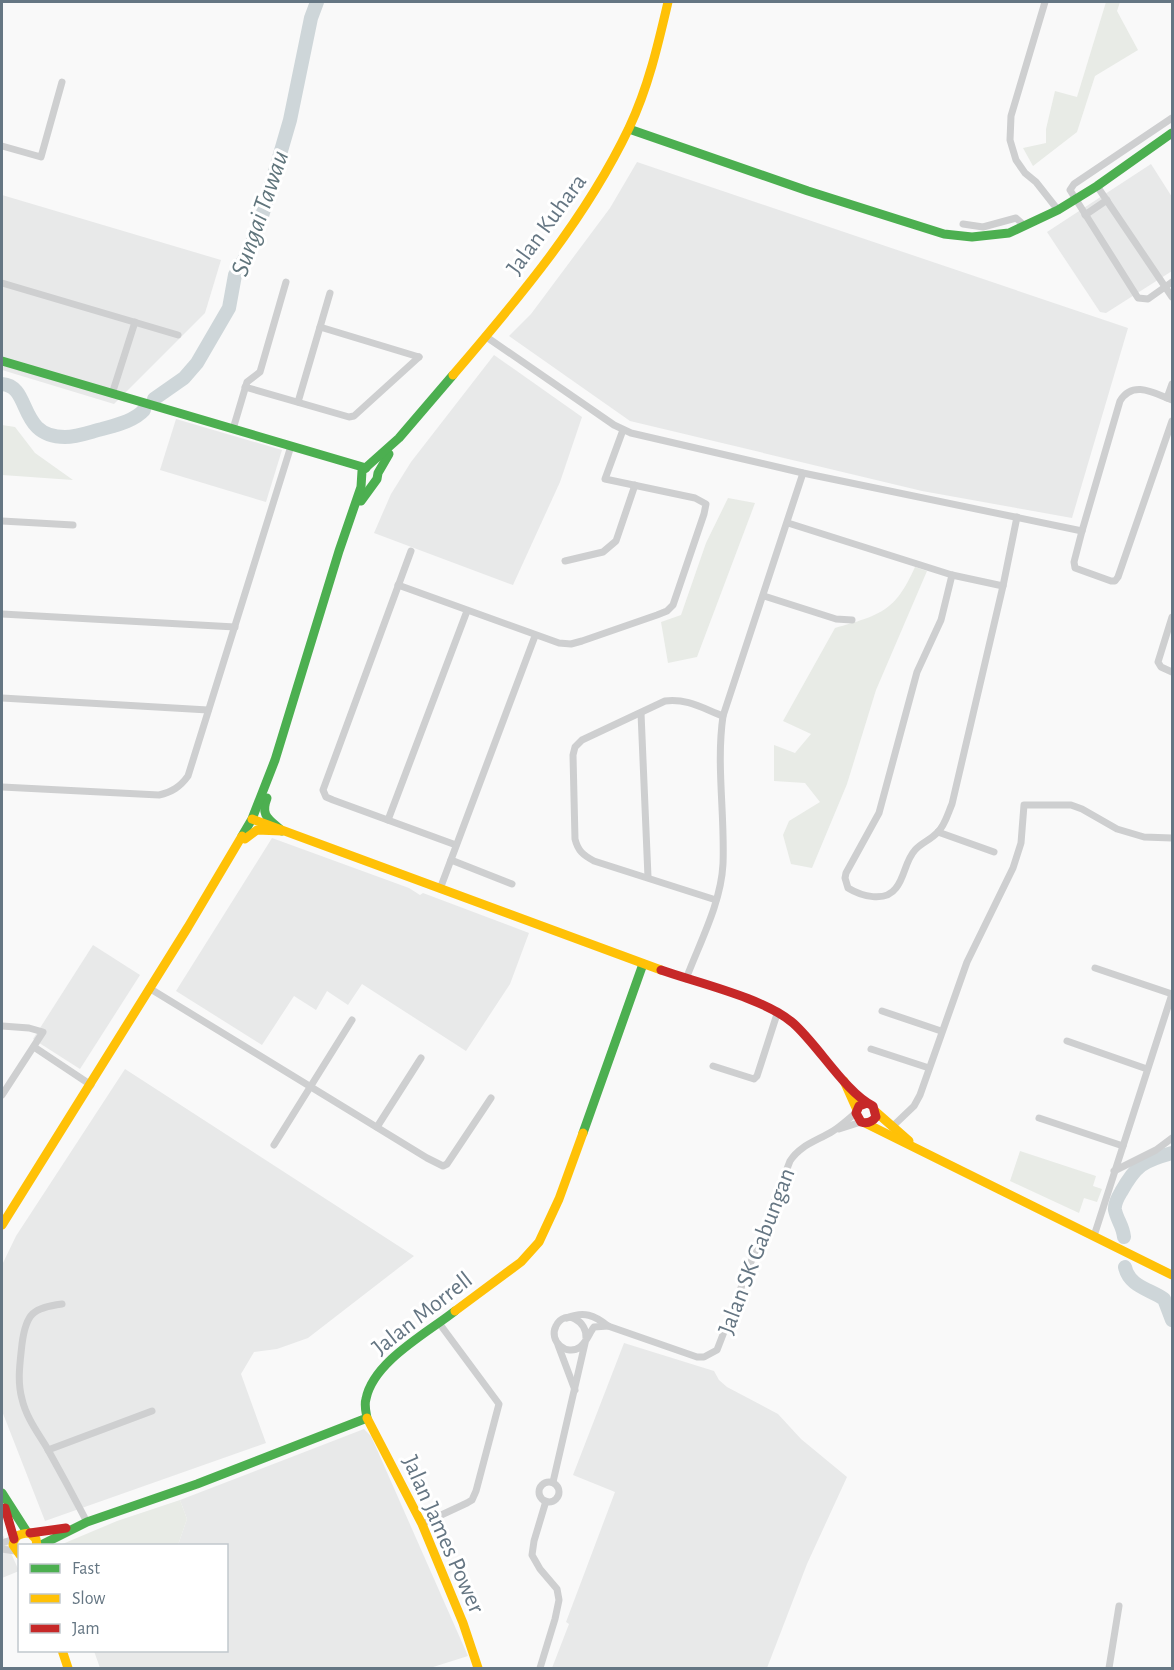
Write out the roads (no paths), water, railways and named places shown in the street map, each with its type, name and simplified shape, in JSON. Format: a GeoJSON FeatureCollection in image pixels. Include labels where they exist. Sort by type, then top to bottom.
{"type":"FeatureCollection","features":[{"type":"Feature","properties":{"kind":"street","name":"Jalan Kuhara"},"geometry":{"type":"LineString","coordinates":[[399,438],[574,226],[608,171],[629,129],[656,58],[668,2]]}},
{"type":"Feature","properties":{"kind":"street"},"geometry":{"type":"LineString","coordinates":[[1045,2],[1011,116],[1010,140],[1020,166],[1058,210]]}},
{"type":"Feature","properties":{"kind":"street"},"geometry":{"type":"LineString","coordinates":[[2,146],[41,157],[62,82]]}},
{"type":"Feature","properties":{"kind":"street"},"geometry":{"type":"LineString","coordinates":[[1169,284],[1148,299],[1138,298],[1070,190],[1074,184],[1173,118]]}},
{"type":"Feature","properties":{"kind":"street"},"geometry":{"type":"LineString","coordinates":[[629,129],[808,191],[958,237],[985,237],[1010,233],[1058,210],[1173,133]]}},
{"type":"Feature","properties":{"kind":"street"},"geometry":{"type":"LineString","coordinates":[[1097,186],[1169,284],[1173,297]]}},
{"type":"Feature","properties":{"kind":"street"},"geometry":{"type":"LineString","coordinates":[[1085,215],[1107,200]]}},
{"type":"Feature","properties":{"kind":"street"},"geometry":{"type":"LineString","coordinates":[[963,225],[983,227],[1016,218],[1024,226]]}},
{"type":"Feature","properties":{"kind":"street"},"geometry":{"type":"LineString","coordinates":[[233,429],[247,382],[260,372],[286,282]]}},
{"type":"Feature","properties":{"kind":"street"},"geometry":{"type":"LineString","coordinates":[[2,283],[178,335]]}},
{"type":"Feature","properties":{"kind":"street"},"geometry":{"type":"LineString","coordinates":[[298,402],[330,293]]}},
{"type":"Feature","properties":{"kind":"street"},"geometry":{"type":"LineString","coordinates":[[112,394],[135,322]]}},
{"type":"Feature","properties":{"kind":"street"},"geometry":{"type":"LineString","coordinates":[[245,387],[354,416],[419,357],[320,327]]}},
{"type":"Feature","properties":{"kind":"street"},"geometry":{"type":"LineString","coordinates":[[485,336],[623,430],[803,473],[1082,531]]}},
{"type":"Feature","properties":{"kind":"street"},"geometry":{"type":"LineString","coordinates":[[2,361],[338,460],[374,468],[378,473]]}},
{"type":"Feature","properties":{"kind":"street"},"geometry":{"type":"LineString","coordinates":[[1173,384],[1170,399],[1141,389],[1130,390],[1125,394],[1116,412],[1082,531],[1074,562],[1075,568],[1115,581],[1118,577],[1173,422]]}},
{"type":"Feature","properties":{"kind":"street"},"geometry":{"type":"LineString","coordinates":[[399,585],[535,636],[571,644],[657,615],[673,605],[706,504],[695,498],[605,479],[623,430]]}},
{"type":"Feature","properties":{"kind":"street"},"geometry":{"type":"LineString","coordinates":[[2,1225],[91,1085],[252,819],[275,760],[351,520],[362,471],[399,438]]}},
{"type":"Feature","properties":{"kind":"street"},"geometry":{"type":"LineString","coordinates":[[351,520],[399,438]]}},
{"type":"Feature","properties":{"kind":"street"},"geometry":{"type":"LineString","coordinates":[[2,787],[159,795],[180,786],[188,776],[291,446]]}},
{"type":"Feature","properties":{"kind":"street"},"geometry":{"type":"LineString","coordinates":[[338,460],[362,478],[365,483],[372,484]]}},
{"type":"Feature","properties":{"kind":"street"},"geometry":{"type":"LineString","coordinates":[[686,979],[716,900],[723,864],[719,741],[723,716],[803,473]]}},
{"type":"Feature","properties":{"kind":"street"},"geometry":{"type":"LineString","coordinates":[[565,561],[603,552],[616,542],[635,485]]}},
{"type":"Feature","properties":{"kind":"street"},"geometry":{"type":"LineString","coordinates":[[952,574],[941,620],[917,672],[879,813],[846,873],[848,888],[870,897],[878,897],[896,888],[914,851],[938,832],[952,804],[1017,517]]}},
{"type":"Feature","properties":{"kind":"street"},"geometry":{"type":"LineString","coordinates":[[2,521],[73,525]]}},
{"type":"Feature","properties":{"kind":"street"},"geometry":{"type":"LineString","coordinates":[[788,523],[952,574],[1003,586]]}},
{"type":"Feature","properties":{"kind":"street"},"geometry":{"type":"LineString","coordinates":[[411,552],[323,790],[326,797],[456,845]]}},
{"type":"Feature","properties":{"kind":"street"},"geometry":{"type":"LineString","coordinates":[[764,596],[836,619],[852,620]]}},
{"type":"Feature","properties":{"kind":"street"},"geometry":{"type":"LineString","coordinates":[[388,820],[467,611]]}},
{"type":"Feature","properties":{"kind":"street"},"geometry":{"type":"LineString","coordinates":[[2,614],[235,627]]}},
{"type":"Feature","properties":{"kind":"street"},"geometry":{"type":"LineString","coordinates":[[1173,617],[1158,662],[1161,667],[1173,672]]}},
{"type":"Feature","properties":{"kind":"street"},"geometry":{"type":"LineString","coordinates":[[440,889],[535,636]]}},
{"type":"Feature","properties":{"kind":"street"},"geometry":{"type":"LineString","coordinates":[[2,698],[208,710]]}},
{"type":"Feature","properties":{"kind":"street"},"geometry":{"type":"LineString","coordinates":[[716,900],[584,856],[575,839],[573,755],[575,747],[582,740],[665,701],[673,700],[697,705],[723,716]]}},
{"type":"Feature","properties":{"kind":"street"},"geometry":{"type":"LineString","coordinates":[[641,713],[648,877]]}},
{"type":"Feature","properties":{"kind":"street"},"geometry":{"type":"LineString","coordinates":[[275,760],[278,768],[262,811],[282,831]]}},
{"type":"Feature","properties":{"kind":"street"},"geometry":{"type":"LineString","coordinates":[[892,1126],[914,1106],[920,1095],[967,962],[1012,868],[1021,843],[1024,805],[1071,805],[1117,829],[1144,837],[1173,838]]}},
{"type":"Feature","properties":{"kind":"street"},"geometry":{"type":"LineString","coordinates":[[252,819],[643,964],[742,996],[777,1011],[802,1032],[843,1079],[873,1106],[876,1112],[923,1152]]}},
{"type":"Feature","properties":{"kind":"street"},"geometry":{"type":"LineString","coordinates":[[238,845],[248,833],[254,830],[282,831]]}},
{"type":"Feature","properties":{"kind":"street"},"geometry":{"type":"LineString","coordinates":[[938,832],[994,852]]}},
{"type":"Feature","properties":{"kind":"street"},"geometry":{"type":"LineString","coordinates":[[451,860],[512,884]]}},
{"type":"Feature","properties":{"kind":"street","name":"Jalan Morrell"},"geometry":{"type":"LineString","coordinates":[[367,1418],[365,1401],[378,1373],[395,1355],[521,1262],[539,1242],[559,1199],[643,964]]}},
{"type":"Feature","properties":{"kind":"street"},"geometry":{"type":"LineString","coordinates":[[1094,1236],[1173,994],[1095,968]]}},
{"type":"Feature","properties":{"kind":"street"},"geometry":{"type":"LineString","coordinates":[[150,988],[311,1088],[443,1166],[447,1164],[491,1098]]}},
{"type":"Feature","properties":{"kind":"street"},"geometry":{"type":"LineString","coordinates":[[713,1066],[754,1079],[757,1076],[777,1011]]}},
{"type":"Feature","properties":{"kind":"street"},"geometry":{"type":"LineString","coordinates":[[882,1011],[941,1031]]}},
{"type":"Feature","properties":{"kind":"street"},"geometry":{"type":"LineString","coordinates":[[274,1145],[352,1020]]}},
{"type":"Feature","properties":{"kind":"street"},"geometry":{"type":"LineString","coordinates":[[2,1026],[29,1028],[43,1032],[2,1095]]}},
{"type":"Feature","properties":{"kind":"street"},"geometry":{"type":"LineString","coordinates":[[1067,1041],[1148,1069]]}},
{"type":"Feature","properties":{"kind":"street"},"geometry":{"type":"LineString","coordinates":[[34,1047],[91,1085]]}},
{"type":"Feature","properties":{"kind":"street"},"geometry":{"type":"LineString","coordinates":[[871,1049],[929,1068]]}},
{"type":"Feature","properties":{"kind":"street"},"geometry":{"type":"LineString","coordinates":[[377,1127],[421,1058]]}},
{"type":"Feature","properties":{"kind":"street"},"geometry":{"type":"LineString","coordinates":[[843,1079],[860,1117],[923,1152],[1173,1275]]}},
{"type":"Feature","properties":{"kind":"street"},"geometry":{"type":"LineString","coordinates":[[860,1117],[861,1104],[867,1103]]}},
{"type":"Feature","properties":{"kind":"street"},"geometry":{"type":"LineString","coordinates":[[860,1117],[873,1120],[876,1112]]}},
{"type":"Feature","properties":{"kind":"street","name":"Jalan SK Gabungan"},"geometry":{"type":"LineString","coordinates":[[567,1318],[580,1313],[586,1314],[598,1318],[608,1326],[689,1354],[705,1357],[717,1350],[790,1161],[801,1148],[860,1117]]}},
{"type":"Feature","properties":{"kind":"street"},"geometry":{"type":"LineString","coordinates":[[1039,1118],[1123,1146]]}},
{"type":"Feature","properties":{"kind":"street"},"geometry":{"type":"LineString","coordinates":[[1114,1171],[1156,1150],[1173,1138]]}},
{"type":"Feature","properties":{"kind":"street"},"geometry":{"type":"LineString","coordinates":[[62,1304],[42,1306],[29,1319],[22,1340],[20,1387],[22,1401],[87,1522]]}},
{"type":"Feature","properties":{"kind":"street"},"geometry":{"type":"LineString","coordinates":[[553,1482],[575,1390],[586,1339],[586,1328],[583,1323],[575,1318],[567,1318],[555,1327],[555,1338],[575,1390]]}},
{"type":"Feature","properties":{"kind":"street"},"geometry":{"type":"LineString","coordinates":[[422,1524],[472,1500],[499,1404],[439,1323]]}},
{"type":"Feature","properties":{"kind":"street"},"geometry":{"type":"LineString","coordinates":[[557,1343],[565,1349],[576,1349],[584,1343],[594,1327],[608,1326]]}},
{"type":"Feature","properties":{"kind":"street"},"geometry":{"type":"LineString","coordinates":[[48,1450],[152,1411]]}},
{"type":"Feature","properties":{"kind":"street"},"geometry":{"type":"LineString","coordinates":[[40,1544],[87,1522],[197,1484],[367,1418]]}},
{"type":"Feature","properties":{"kind":"street","name":"Jalan James Power"},"geometry":{"type":"LineString","coordinates":[[367,1418],[422,1524],[463,1623],[478,1668]]}},
{"type":"Feature","properties":{"kind":"street"},"geometry":{"type":"LineString","coordinates":[[545,1482],[553,1482],[559,1488],[559,1494],[556,1499],[546,1501],[540,1494],[540,1487],[545,1482]]}},
{"type":"Feature","properties":{"kind":"street"},"geometry":{"type":"LineString","coordinates":[[2,1495],[38,1544]]}},
{"type":"Feature","properties":{"kind":"street"},"geometry":{"type":"LineString","coordinates":[[2,1495],[14,1539],[13,1545],[17,1553]]}},
{"type":"Feature","properties":{"kind":"street"},"geometry":{"type":"LineString","coordinates":[[540,1668],[559,1600],[557,1589],[540,1569],[532,1555],[546,1501]]}},
{"type":"Feature","properties":{"kind":"street"},"geometry":{"type":"LineString","coordinates":[[2,1543],[14,1539],[19,1534],[75,1527]]}},
{"type":"Feature","properties":{"kind":"street"},"geometry":{"type":"LineString","coordinates":[[2,1549],[17,1553]]}},
{"type":"Feature","properties":{"kind":"street"},"geometry":{"type":"LineString","coordinates":[[1109,1668],[1119,1606]]}},
{"type":"Feature","properties":{"kind":"street"},"geometry":{"type":"LineString","coordinates":[[63,1652],[68,1668]]}},
{"type":"Feature","properties":{"kind":"waterway","name":"Sungai Tawau"},"geometry":{"type":"LineString","coordinates":[[154,399],[184,378],[197,363],[229,308],[235,275],[248,253],[260,223],[290,120],[311,18],[317,2]]}},
{"type":"Feature","properties":{"kind":"waterway","name":"Sungai Tawau"},"geometry":{"type":"LineString","coordinates":[[2,384],[18,393],[32,421],[39,429],[50,435],[65,437],[84,434],[124,422],[144,410]]}},
{"type":"Feature","properties":{"kind":"waterway","name":"Sungai Tawau"},"geometry":{"type":"LineString","coordinates":[[1124,1237],[1115,1210],[1120,1194],[1141,1165],[1172,1153]]}},
{"type":"Feature","properties":{"kind":"waterway"},"geometry":{"type":"LineString","coordinates":[[1125,1267],[1135,1283],[1164,1299],[1172,1320]]}}]}
